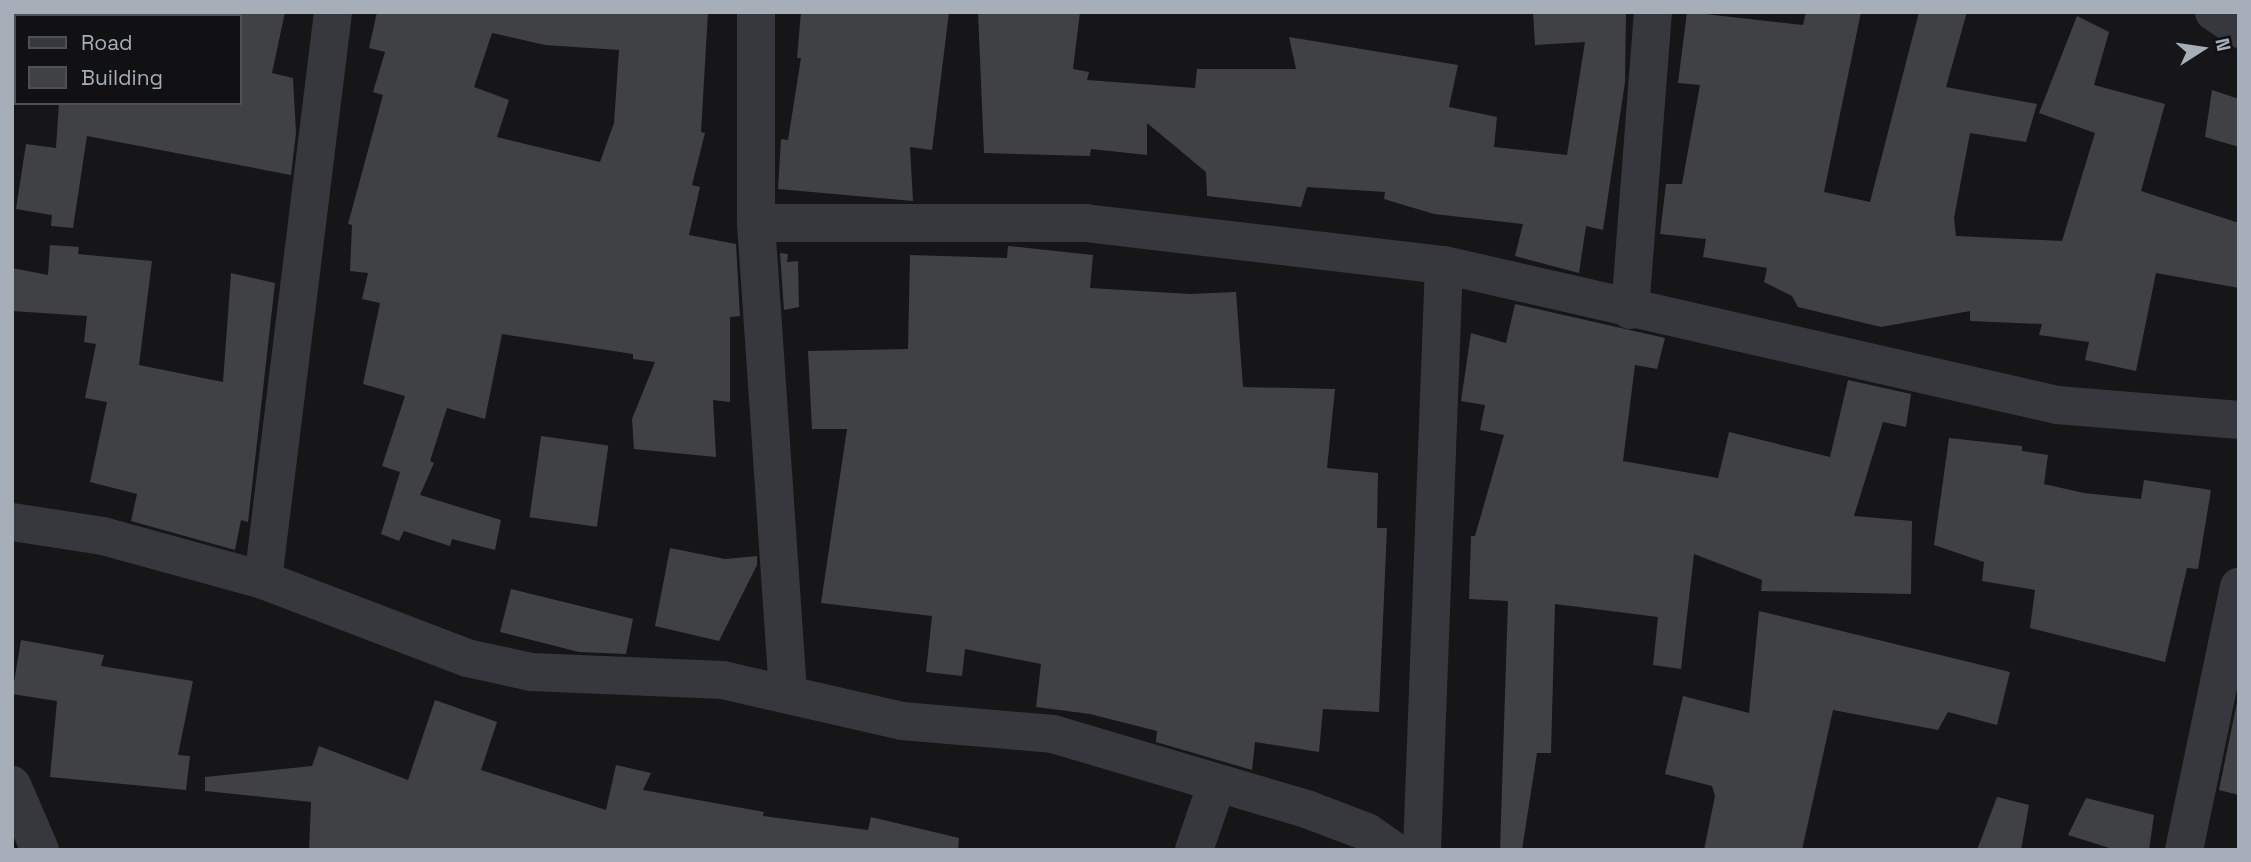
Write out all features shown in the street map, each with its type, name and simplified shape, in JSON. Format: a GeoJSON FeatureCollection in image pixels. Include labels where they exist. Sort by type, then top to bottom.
{"type":"FeatureCollection","features":[{"type":"Feature","properties":{"kind":"street"},"geometry":{"type":"LineString","coordinates":[[263,580],[333,12]]}},
{"type":"Feature","properties":{"kind":"street"},"geometry":{"type":"LineString","coordinates":[[756,12],[756,223],[788,693]]}},
{"type":"Feature","properties":{"kind":"street"},"geometry":{"type":"LineString","coordinates":[[1630,310],[1653,12]]}},
{"type":"Feature","properties":{"kind":"street"},"geometry":{"type":"LineString","coordinates":[[2214,12],[2239,29]]}},
{"type":"Feature","properties":{"kind":"street"},"geometry":{"type":"LineString","coordinates":[[756,223],[1085,223],[1444,265],[1630,310],[2057,405],[2239,420]]}},
{"type":"Feature","properties":{"kind":"street"},"geometry":{"type":"LineString","coordinates":[[1422,850],[1444,265]]}},
{"type":"Feature","properties":{"kind":"street"},"geometry":{"type":"LineString","coordinates":[[12,522],[103,536],[263,580],[467,658],[531,672],[723,680],[902,721],[1053,734],[1216,786],[1309,810],[1367,832],[1393,850]]}},
{"type":"Feature","properties":{"kind":"street"},"geometry":{"type":"LineString","coordinates":[[2184,850],[2239,587]]}},
{"type":"Feature","properties":{"kind":"street"},"geometry":{"type":"LineString","coordinates":[[12,785],[40,850]]}},
{"type":"Feature","properties":{"kind":"street"},"geometry":{"type":"LineString","coordinates":[[1194,850],[1216,786]]}},
{"type":"Feature","properties":{"kind":"building"},"geometry":{"type":"Polygon","coordinates":[[[285,12],[272,73],[293,78],[296,133],[291,175],[87,136],[73,228],[51,226],[52,215],[16,209],[26,144],[56,148],[59,105],[242,105],[240,14],[285,12]]]}},
{"type":"Feature","properties":{"kind":"building"},"geometry":{"type":"Polygon","coordinates":[[[377,12],[708,12],[701,132],[705,133],[692,185],[700,187],[689,235],[736,244],[740,316],[730,317],[730,402],[713,400],[716,457],[634,449],[632,419],[655,362],[633,359],[633,354],[502,334],[485,419],[447,408],[430,461],[434,463],[420,495],[501,520],[495,550],[452,539],[450,546],[404,531],[399,541],[381,534],[400,472],[382,466],[405,396],[363,384],[380,303],[362,299],[368,273],[350,271],[352,225],[348,224],[383,95],[373,92],[385,52],[369,48],[377,12]],[[492,33],[474,87],[509,100],[497,137],[600,162],[614,123],[619,50],[545,45],[492,33]]]}},
{"type":"Feature","properties":{"kind":"building"},"geometry":{"type":"Polygon","coordinates":[[[801,12],[949,12],[932,150],[910,147],[913,201],[778,189],[781,139],[788,140],[801,58],[797,58],[801,12]]]}},
{"type":"Feature","properties":{"kind":"building"},"geometry":{"type":"Polygon","coordinates":[[[978,12],[1080,12],[1073,69],[1089,72],[1087,80],[1195,88],[1197,69],[1296,69],[1289,37],[1458,65],[1449,107],[1497,117],[1494,147],[1567,155],[1585,42],[1535,45],[1533,12],[1626,12],[1625,82],[1603,230],[1586,226],[1579,273],[1515,256],[1523,224],[1434,214],[1384,199],[1385,192],[1307,187],[1301,207],[1207,196],[1206,172],[1147,123],[1147,155],[1091,149],[1090,156],[984,153],[978,12]]]}},
{"type":"Feature","properties":{"kind":"building"},"geometry":{"type":"Polygon","coordinates":[[[1687,12],[1803,25],[1806,12],[1861,12],[1824,192],[1870,202],[1919,12],[1967,12],[1946,87],[2037,104],[2026,142],[1970,133],[1954,218],[1956,236],[2062,241],[2095,133],[2039,113],[2077,16],[2109,32],[2094,85],[2165,104],[2141,191],[2239,223],[2239,288],[2156,273],[2136,371],[2085,360],[2089,342],[2039,335],[2042,324],[1970,321],[1970,311],[1881,327],[1798,307],[1792,296],[1764,282],[1767,268],[1703,257],[1706,239],[1660,234],[1666,184],[1682,184],[1700,85],[1678,83],[1687,12]]]}},
{"type":"Feature","properties":{"kind":"building"},"geometry":{"type":"Polygon","coordinates":[[[2212,90],[2239,99],[2239,147],[2205,137],[2212,90]]]}},
{"type":"Feature","properties":{"kind":"building"},"geometry":{"type":"Polygon","coordinates":[[[50,245],[79,247],[78,254],[152,261],[139,365],[223,382],[231,273],[275,283],[248,522],[241,520],[235,550],[131,521],[137,494],[90,482],[107,402],[85,398],[96,344],[84,342],[87,316],[12,311],[12,268],[48,275],[50,245]]]}},
{"type":"Feature","properties":{"kind":"building"},"geometry":{"type":"Polygon","coordinates":[[[1008,246],[1093,255],[1090,288],[1190,294],[1236,292],[1243,387],[1335,389],[1327,468],[1378,473],[1377,528],[1387,528],[1379,712],[1323,709],[1319,752],[1255,742],[1252,770],[1156,742],[1157,731],[1090,714],[1036,707],[1041,664],[965,649],[962,676],[926,672],[932,616],[821,603],[847,429],[812,429],[808,351],[908,349],[910,255],[1007,258],[1008,246]]]}},
{"type":"Feature","properties":{"kind":"building"},"geometry":{"type":"Polygon","coordinates":[[[780,253],[788,254],[787,262],[798,261],[799,307],[784,310],[780,253]]]}},
{"type":"Feature","properties":{"kind":"building"},"geometry":{"type":"Polygon","coordinates":[[[1515,304],[1665,338],[1657,369],[1635,365],[1623,461],[1718,478],[1729,432],[1830,457],[1848,380],[1911,394],[1906,427],[1883,422],[1854,516],[1912,521],[1911,594],[1761,591],[1762,580],[1694,554],[1681,669],[1653,665],[1658,617],[1555,604],[1551,753],[1537,753],[1522,850],[1500,850],[1508,601],[1469,599],[1471,536],[1475,536],[1504,435],[1480,430],[1485,405],[1461,401],[1471,333],[1506,343],[1515,304]]]}},
{"type":"Feature","properties":{"kind":"building"},"geometry":{"type":"Polygon","coordinates":[[[541,436],[608,445],[597,527],[530,517],[541,436]]]}},
{"type":"Feature","properties":{"kind":"building"},"geometry":{"type":"Polygon","coordinates":[[[1949,438],[2022,446],[2022,451],[2048,455],[2044,484],[2084,493],[2141,499],[2144,480],[2211,490],[2198,569],[2187,568],[2165,662],[2030,628],[2035,590],[1982,581],[1984,562],[1934,545],[1949,438]]]}},
{"type":"Feature","properties":{"kind":"building"},"geometry":{"type":"Polygon","coordinates":[[[670,548],[725,559],[757,556],[757,565],[719,641],[655,626],[670,548]]]}},
{"type":"Feature","properties":{"kind":"building"},"geometry":{"type":"Polygon","coordinates":[[[511,589],[633,619],[626,654],[579,652],[500,632],[511,589]]]}},
{"type":"Feature","properties":{"kind":"building"},"geometry":{"type":"Polygon","coordinates":[[[1759,611],[2010,672],[1997,725],[1948,712],[1938,730],[1833,710],[1802,850],[1704,850],[1715,796],[1712,786],[1665,774],[1683,696],[1749,713],[1759,611]]]}},
{"type":"Feature","properties":{"kind":"building"},"geometry":{"type":"Polygon","coordinates":[[[21,640],[104,655],[101,666],[193,681],[178,755],[190,756],[186,790],[50,777],[57,701],[12,694],[21,640]]]}},
{"type":"Feature","properties":{"kind":"building"},"geometry":{"type":"Polygon","coordinates":[[[435,700],[497,722],[481,770],[606,810],[616,765],[651,773],[643,790],[764,812],[763,816],[868,830],[871,817],[959,838],[958,850],[309,850],[311,802],[205,791],[205,777],[312,766],[319,746],[408,780],[435,700]]]}},
{"type":"Feature","properties":{"kind":"building"},"geometry":{"type":"Polygon","coordinates":[[[2239,702],[2239,795],[2219,790],[2239,702]]]}},
{"type":"Feature","properties":{"kind":"building"},"geometry":{"type":"Polygon","coordinates":[[[1997,797],[2029,805],[2021,850],[1977,850],[1997,797]]]}},
{"type":"Feature","properties":{"kind":"building"},"geometry":{"type":"Polygon","coordinates":[[[2086,798],[2154,815],[2149,850],[2116,850],[2068,835],[2086,798]]]}}]}
